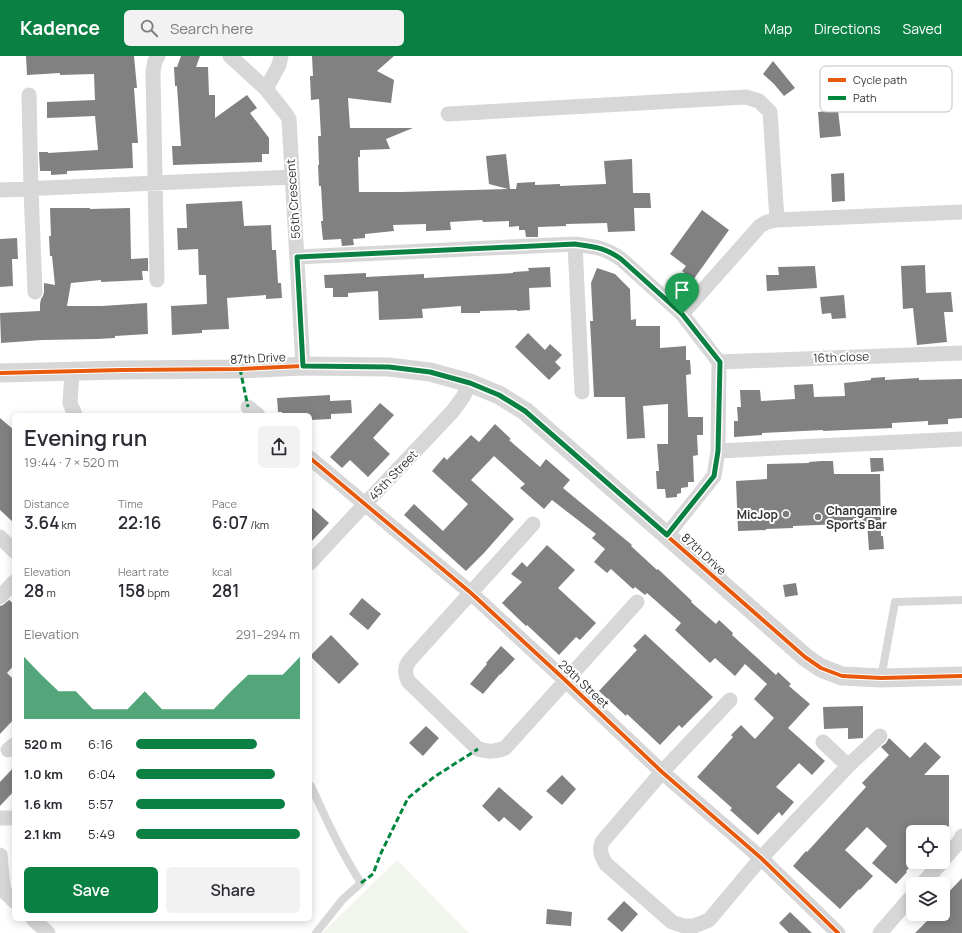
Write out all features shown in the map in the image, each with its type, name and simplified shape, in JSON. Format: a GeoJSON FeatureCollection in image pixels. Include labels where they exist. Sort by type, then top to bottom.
{"type":"FeatureCollection","features":[{"type":"Feature","properties":{"kind":"street"},"geometry":{"type":"LineString","coordinates":[[157,280],[153,72],[154,61],[158,56]]}},
{"type":"Feature","properties":{"kind":"street","name":"56th Crescent"},"geometry":{"type":"LineString","coordinates":[[230,56],[266,89],[289,119],[303,366]]}},
{"type":"Feature","properties":{"kind":"street"},"geometry":{"type":"LineString","coordinates":[[266,89],[279,66],[281,56]]}},
{"type":"Feature","properties":{"kind":"street"},"geometry":{"type":"LineString","coordinates":[[29,95],[35,292]]}},
{"type":"Feature","properties":{"kind":"street"},"geometry":{"type":"LineString","coordinates":[[448,114],[746,97],[759,101],[770,112],[777,220]]}},
{"type":"Feature","properties":{"kind":"street"},"geometry":{"type":"LineString","coordinates":[[0,190],[292,177]]}},
{"type":"Feature","properties":{"kind":"street"},"geometry":{"type":"LineString","coordinates":[[682,314],[760,226],[767,222],[777,220],[962,212]]}},
{"type":"Feature","properties":{"kind":"street"},"geometry":{"type":"LineString","coordinates":[[297,257],[575,244],[600,248],[612,252],[682,314],[720,362],[718,451],[714,476],[667,535]]}},
{"type":"Feature","properties":{"kind":"street"},"geometry":{"type":"LineString","coordinates":[[575,244],[582,392]]}},
{"type":"Feature","properties":{"kind":"street","name":"16th close"},"geometry":{"type":"LineString","coordinates":[[720,362],[962,353]]}},
{"type":"Feature","properties":{"kind":"street","name":"87th Drive"},"geometry":{"type":"LineString","coordinates":[[0,373],[240,369],[303,366],[389,367],[430,372],[470,383],[499,395],[525,411],[805,657],[821,668],[842,676],[881,678],[962,676]]}},
{"type":"Feature","properties":{"kind":"street"},"geometry":{"type":"LineString","coordinates":[[72,372],[70,403],[74,413]]}},
{"type":"Feature","properties":{"kind":"street","name":"45th Street"},"geometry":{"type":"LineString","coordinates":[[312,561],[452,412],[463,397],[470,383]]}},
{"type":"Feature","properties":{"kind":"street"},"geometry":{"type":"LineString","coordinates":[[718,451],[962,438]]}},
{"type":"Feature","properties":{"kind":"street","name":"29th Street"},"geometry":{"type":"LineString","coordinates":[[312,460],[471,593],[662,772],[761,858],[838,933]]}},
{"type":"Feature","properties":{"kind":"street"},"geometry":{"type":"LineString","coordinates":[[533,524],[405,667],[408,681],[478,749],[492,752],[505,748],[637,602]]}},
{"type":"Feature","properties":{"kind":"street"},"geometry":{"type":"LineString","coordinates":[[0,537],[12,549]]}},
{"type":"Feature","properties":{"kind":"street"},"geometry":{"type":"LineString","coordinates":[[0,597],[12,584]]}},
{"type":"Feature","properties":{"kind":"street"},"geometry":{"type":"LineString","coordinates":[[730,700],[662,772],[602,842],[600,847],[601,856],[606,864],[672,922],[684,926],[694,926],[709,920],[761,858],[848,766],[880,736]]}},
{"type":"Feature","properties":{"kind":"street"},"geometry":{"type":"LineString","coordinates":[[823,742],[848,766]]}},
{"type":"Feature","properties":{"kind":"street"},"geometry":{"type":"LineString","coordinates":[[0,818],[12,818]]}},
{"type":"Feature","properties":{"kind":"street"},"geometry":{"type":"LineString","coordinates":[[950,852],[962,836]]}},
{"type":"Feature","properties":{"kind":"street"},"geometry":{"type":"LineString","coordinates":[[0,855],[3,886],[5,892],[12,899]]}},
{"type":"Feature","properties":{"kind":"street"},"geometry":{"type":"LineString","coordinates":[[928,877],[935,869]]}},
{"type":"Feature","properties":{"kind":"street"},"geometry":{"type":"LineString","coordinates":[[880,933],[906,903]]}},
{"type":"Feature","properties":{"kind":"street"},"geometry":{"type":"LineString","coordinates":[[35,921],[48,933]]}},
{"type":"Feature","properties":{"kind":"lane"},"geometry":{"type":"LineString","coordinates":[[881,678],[895,602],[962,600]]}},
{"type":"Feature","properties":{"kind":"lane"},"geometry":{"type":"LineString","coordinates":[[312,788],[334,836],[348,863],[361,883],[343,899],[316,933]]}},
{"type":"Feature","properties":{"kind":"shaded area"},"geometry":{"type":"Polygon","coordinates":[[[397,860],[469,933],[322,933],[397,860]]]}},
{"type":"Feature","properties":{"kind":"building"},"geometry":{"type":"Polygon","coordinates":[[[26,56],[134,56],[137,88],[134,88],[138,143],[132,143],[133,168],[67,171],[67,174],[51,175],[51,171],[40,171],[39,152],[48,153],[98,150],[95,116],[47,118],[47,102],[95,100],[94,74],[60,75],[60,73],[27,75],[26,56]]]}},
{"type":"Feature","properties":{"kind":"building"},"geometry":{"type":"Polygon","coordinates":[[[181,56],[200,56],[196,67],[208,67],[209,95],[215,95],[215,118],[247,95],[257,108],[250,113],[269,138],[269,154],[262,154],[262,162],[173,165],[172,146],[181,146],[177,86],[175,86],[174,67],[177,67],[181,56]]]}},
{"type":"Feature","properties":{"kind":"building"},"geometry":{"type":"Polygon","coordinates":[[[312,56],[394,56],[377,71],[394,80],[391,103],[348,98],[350,128],[413,128],[386,139],[390,149],[360,150],[360,157],[358,157],[359,192],[508,189],[489,184],[486,156],[506,154],[510,189],[516,189],[517,183],[535,182],[535,185],[560,184],[560,186],[606,184],[604,161],[632,159],[633,193],[650,193],[651,208],[634,208],[635,231],[608,232],[607,223],[566,224],[566,226],[538,227],[538,237],[526,237],[525,230],[519,230],[519,226],[509,227],[509,221],[483,222],[482,220],[450,222],[451,230],[426,231],[426,224],[393,225],[394,231],[365,234],[365,238],[353,239],[354,245],[342,246],[341,239],[323,240],[321,221],[323,221],[321,186],[319,186],[318,165],[318,136],[321,136],[319,99],[311,100],[310,76],[313,76],[312,56]]]}},
{"type":"Feature","properties":{"kind":"building"},"geometry":{"type":"Polygon","coordinates":[[[773,61],[795,88],[784,96],[763,74],[773,61]]]}},
{"type":"Feature","properties":{"kind":"building"},"geometry":{"type":"Polygon","coordinates":[[[818,112],[838,112],[841,136],[820,138],[818,112]]]}},
{"type":"Feature","properties":{"kind":"building"},"geometry":{"type":"Polygon","coordinates":[[[844,173],[845,201],[832,202],[831,174],[844,173]]]}},
{"type":"Feature","properties":{"kind":"building"},"geometry":{"type":"Polygon","coordinates":[[[242,201],[244,226],[271,225],[272,250],[276,250],[278,283],[281,283],[282,298],[266,299],[266,295],[227,298],[229,329],[202,330],[202,333],[172,335],[171,306],[207,304],[206,275],[199,275],[198,249],[178,250],[177,228],[187,228],[186,204],[242,201]]]}},
{"type":"Feature","properties":{"kind":"building"},"geometry":{"type":"Polygon","coordinates":[[[50,208],[130,208],[131,259],[148,258],[148,271],[142,271],[143,280],[101,282],[101,280],[71,283],[67,306],[102,306],[147,303],[148,334],[115,336],[115,338],[42,340],[1,343],[0,313],[40,311],[41,299],[44,292],[44,283],[55,285],[52,256],[50,256],[50,208]]]}},
{"type":"Feature","properties":{"kind":"building"},"geometry":{"type":"Polygon","coordinates":[[[702,210],[729,230],[693,280],[682,271],[686,266],[670,254],[702,210]]]}},
{"type":"Feature","properties":{"kind":"building"},"geometry":{"type":"Polygon","coordinates":[[[17,238],[18,259],[12,259],[13,286],[0,287],[0,239],[17,238]]]}},
{"type":"Feature","properties":{"kind":"building"},"geometry":{"type":"Polygon","coordinates":[[[925,265],[926,293],[951,292],[953,312],[944,312],[947,342],[917,345],[913,308],[903,309],[901,266],[925,265]]]}},
{"type":"Feature","properties":{"kind":"building"},"geometry":{"type":"Polygon","coordinates":[[[815,266],[817,288],[767,291],[766,275],[779,275],[778,267],[815,266]]]}},
{"type":"Feature","properties":{"kind":"building"},"geometry":{"type":"Polygon","coordinates":[[[550,267],[551,287],[529,288],[530,310],[461,313],[461,306],[422,309],[423,318],[379,320],[378,291],[348,293],[348,297],[333,297],[333,288],[325,288],[324,275],[366,273],[366,277],[424,274],[424,278],[513,273],[529,271],[528,268],[550,267]]]}},
{"type":"Feature","properties":{"kind":"building"},"geometry":{"type":"Polygon","coordinates":[[[597,268],[615,274],[630,289],[631,320],[636,319],[636,326],[660,326],[660,348],[686,346],[686,360],[690,360],[691,374],[686,375],[688,417],[703,417],[703,435],[697,435],[698,455],[693,456],[694,482],[688,482],[688,487],[681,488],[681,493],[677,494],[677,497],[666,498],[665,489],[657,489],[656,471],[659,471],[657,444],[668,444],[668,404],[643,406],[645,438],[627,439],[625,397],[594,397],[590,321],[593,321],[591,283],[597,268]]]}},
{"type":"Feature","properties":{"kind":"building"},"geometry":{"type":"Polygon","coordinates":[[[844,295],[846,318],[832,319],[831,313],[822,314],[820,297],[844,295]]]}},
{"type":"Feature","properties":{"kind":"building"},"geometry":{"type":"Polygon","coordinates":[[[528,333],[545,350],[550,344],[562,355],[555,362],[561,368],[549,380],[515,347],[528,333]]]}},
{"type":"Feature","properties":{"kind":"building"},"geometry":{"type":"Polygon","coordinates":[[[885,377],[885,380],[919,378],[919,380],[962,379],[962,418],[948,419],[948,424],[928,425],[928,421],[892,423],[892,428],[762,433],[762,435],[734,437],[734,421],[738,421],[737,407],[741,407],[740,390],[760,390],[761,401],[795,399],[794,385],[813,384],[814,397],[845,396],[844,383],[885,377]]]}},
{"type":"Feature","properties":{"kind":"building"},"geometry":{"type":"Polygon","coordinates":[[[330,395],[330,401],[351,400],[352,413],[331,414],[331,419],[312,420],[312,413],[278,412],[277,398],[330,395]]]}},
{"type":"Feature","properties":{"kind":"building"},"geometry":{"type":"Polygon","coordinates":[[[380,403],[394,415],[373,438],[390,454],[368,477],[350,460],[342,468],[330,457],[380,403]]]}},
{"type":"Feature","properties":{"kind":"building"},"geometry":{"type":"Polygon","coordinates":[[[0,418],[12,428],[12,521],[0,510],[0,418]]]}},
{"type":"Feature","properties":{"kind":"building"},"geometry":{"type":"Polygon","coordinates":[[[495,424],[511,439],[509,440],[540,467],[546,459],[570,480],[563,488],[632,545],[631,546],[657,570],[658,569],[692,601],[691,602],[716,624],[719,620],[733,633],[732,635],[776,675],[778,672],[791,684],[789,686],[810,704],[788,728],[825,761],[812,775],[799,763],[776,787],[794,802],[782,816],[779,812],[758,835],[730,810],[732,808],[697,777],[733,737],[731,735],[741,725],[755,739],[774,718],[754,699],[767,684],[745,664],[735,676],[715,658],[710,663],[675,630],[681,623],[647,593],[645,595],[635,587],[633,589],[611,569],[607,573],[594,562],[605,549],[592,538],[596,534],[552,500],[544,509],[520,488],[525,484],[494,456],[471,480],[514,519],[466,571],[404,515],[414,504],[443,531],[468,504],[432,471],[444,457],[447,460],[471,435],[479,442],[495,424]]]}},
{"type":"Feature","properties":{"kind":"building"},"geometry":{"type":"Polygon","coordinates":[[[870,458],[883,458],[884,471],[871,472],[870,458]]]}},
{"type":"Feature","properties":{"kind":"building"},"geometry":{"type":"Polygon","coordinates":[[[833,461],[834,474],[880,474],[881,536],[883,536],[884,549],[869,550],[867,523],[793,526],[793,528],[738,531],[736,481],[767,479],[767,464],[809,463],[833,461]]]}},
{"type":"Feature","properties":{"kind":"building"},"geometry":{"type":"Polygon","coordinates":[[[312,508],[329,523],[312,541],[312,508]]]}},
{"type":"Feature","properties":{"kind":"building"},"geometry":{"type":"Polygon","coordinates":[[[547,545],[575,570],[558,588],[596,623],[580,640],[576,637],[559,655],[502,603],[522,582],[511,574],[522,562],[527,567],[547,545]]]}},
{"type":"Feature","properties":{"kind":"building"},"geometry":{"type":"Polygon","coordinates":[[[796,583],[798,595],[785,597],[783,585],[796,583]]]}},
{"type":"Feature","properties":{"kind":"building"},"geometry":{"type":"Polygon","coordinates":[[[362,598],[381,614],[368,630],[349,614],[362,598]]]}},
{"type":"Feature","properties":{"kind":"building"},"geometry":{"type":"Polygon","coordinates":[[[9,600],[12,602],[12,667],[7,673],[12,678],[12,721],[0,734],[0,606],[9,600]]]}},
{"type":"Feature","properties":{"kind":"building"},"geometry":{"type":"Polygon","coordinates":[[[645,634],[713,697],[682,728],[679,725],[660,745],[627,714],[626,716],[599,691],[637,650],[633,646],[645,634]]]}},
{"type":"Feature","properties":{"kind":"building"},"geometry":{"type":"Polygon","coordinates":[[[331,635],[359,664],[339,684],[312,658],[312,654],[331,635]]]}},
{"type":"Feature","properties":{"kind":"building"},"geometry":{"type":"Polygon","coordinates":[[[501,646],[515,659],[483,694],[470,684],[501,646]]]}},
{"type":"Feature","properties":{"kind":"building"},"geometry":{"type":"Polygon","coordinates":[[[863,706],[863,738],[848,739],[848,728],[824,729],[823,707],[863,706]]]}},
{"type":"Feature","properties":{"kind":"building"},"geometry":{"type":"Polygon","coordinates":[[[426,726],[439,738],[423,756],[409,743],[426,726]]]}},
{"type":"Feature","properties":{"kind":"building"},"geometry":{"type":"Polygon","coordinates":[[[889,738],[910,758],[925,742],[941,757],[924,775],[949,775],[949,825],[906,825],[906,869],[908,869],[896,884],[872,863],[887,846],[867,827],[845,850],[873,876],[840,909],[793,866],[866,787],[862,783],[889,755],[881,747],[889,738]]]}},
{"type":"Feature","properties":{"kind":"building"},"geometry":{"type":"Polygon","coordinates":[[[12,769],[12,793],[0,806],[0,782],[12,769]]]}},
{"type":"Feature","properties":{"kind":"building"},"geometry":{"type":"Polygon","coordinates":[[[562,775],[576,789],[562,805],[546,791],[562,775]]]}},
{"type":"Feature","properties":{"kind":"building"},"geometry":{"type":"Polygon","coordinates":[[[499,787],[533,817],[520,831],[504,817],[499,822],[482,806],[499,787]]]}},
{"type":"Feature","properties":{"kind":"building"},"geometry":{"type":"Polygon","coordinates":[[[962,878],[962,933],[915,933],[927,921],[950,921],[950,891],[962,878]]]}},
{"type":"Feature","properties":{"kind":"building"},"geometry":{"type":"Polygon","coordinates":[[[624,901],[638,914],[622,932],[607,919],[624,901]]]}},
{"type":"Feature","properties":{"kind":"building"},"geometry":{"type":"Polygon","coordinates":[[[547,909],[572,912],[571,926],[546,924],[547,909]]]}},
{"type":"Feature","properties":{"kind":"building"},"geometry":{"type":"Polygon","coordinates":[[[790,912],[812,933],[789,933],[779,923],[790,912]]]}},
{"type":"Feature","properties":{"kind":"marked path"},"geometry":{"type":"LineString","coordinates":[[240,369],[248,407]]}},
{"type":"Feature","properties":{"kind":"marked path"},"geometry":{"type":"LineString","coordinates":[[361,883],[373,874],[381,853],[408,798],[434,777],[478,749]]}},
{"type":"Feature","properties":{"kind":"cycle path"},"geometry":{"type":"LineString","coordinates":[[0,373],[240,369],[303,366],[389,367],[430,372],[470,383],[499,395],[525,411],[805,657],[821,668],[842,676],[881,678],[962,676]]}},
{"type":"Feature","properties":{"kind":"cycle path"},"geometry":{"type":"LineString","coordinates":[[312,460],[471,593],[662,772],[761,858],[838,933]]}},
{"type":"Feature","properties":{"kind":"place","name":"MicJop"},"geometry":{"type":"Point","coordinates":[786,514]}},
{"type":"Feature","properties":{"kind":"place","name":"Changamire Sports Bar"},"geometry":{"type":"Point","coordinates":[818,517]}},
{"type":"Feature","properties":{"kind":"route"},"geometry":{"type":"LineString","coordinates":[[575,244],[600,248],[612,252],[682,314],[720,362],[718,451],[714,476],[667,535],[525,411],[499,395],[470,383],[430,372],[389,367],[303,366],[297,257],[575,244]]}}]}
